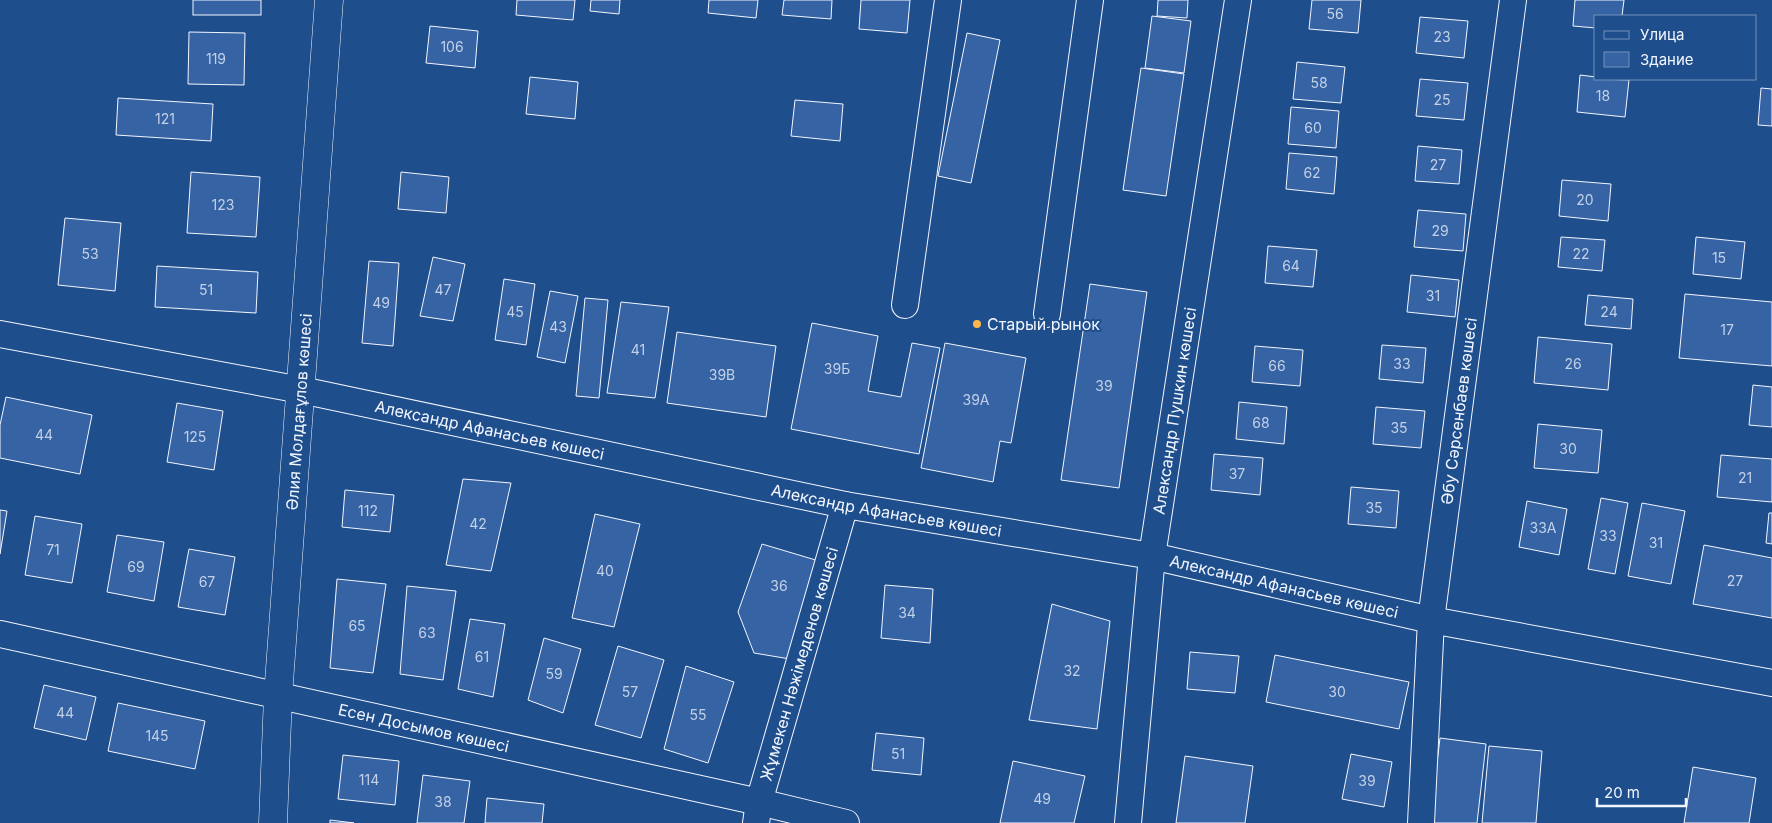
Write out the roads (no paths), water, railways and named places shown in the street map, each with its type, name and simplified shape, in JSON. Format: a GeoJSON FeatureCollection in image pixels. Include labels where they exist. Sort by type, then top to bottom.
{"type":"FeatureCollection","features":[{"type":"Feature","properties":{"kind":"main road","name":"Әлия Молдағұлов көшесі"},"geometry":{"type":"LineString","coordinates":[[273,823],[278,696],[330,0]]}},
{"type":"Feature","properties":{"kind":"street"},"geometry":{"type":"LineString","coordinates":[[905,305],[948,0]]}},
{"type":"Feature","properties":{"kind":"street"},"geometry":{"type":"LineString","coordinates":[[1047,314],[1090,0]]}},
{"type":"Feature","properties":{"kind":"street","name":"Александр Пушкин көшесі"},"geometry":{"type":"LineString","coordinates":[[1128,823],[1152,556],[1238,0]]}},
{"type":"Feature","properties":{"kind":"street","name":"Әбу Сәрсенбаев көшесі"},"geometry":{"type":"LineString","coordinates":[[1421,823],[1431,620],[1513,0]]}},
{"type":"Feature","properties":{"kind":"street","name":"Александр Афанасьев көшесі"},"geometry":{"type":"LineString","coordinates":[[0,334],[301,390],[846,505],[1152,556],[1431,620],[1772,683]]}},
{"type":"Feature","properties":{"kind":"street","name":"Жұмекен Нәжімеденов көшесі"},"geometry":{"type":"LineString","coordinates":[[757,812],[846,505]]}},
{"type":"Feature","properties":{"kind":"street","name":"Есен Досымов көшесі"},"geometry":{"type":"LineString","coordinates":[[0,634],[278,696],[757,812],[846,823]]}},
{"type":"Feature","properties":{"kind":"place","name":"Старый рынок"},"geometry":{"type":"Point","coordinates":[977,324]}}]}
